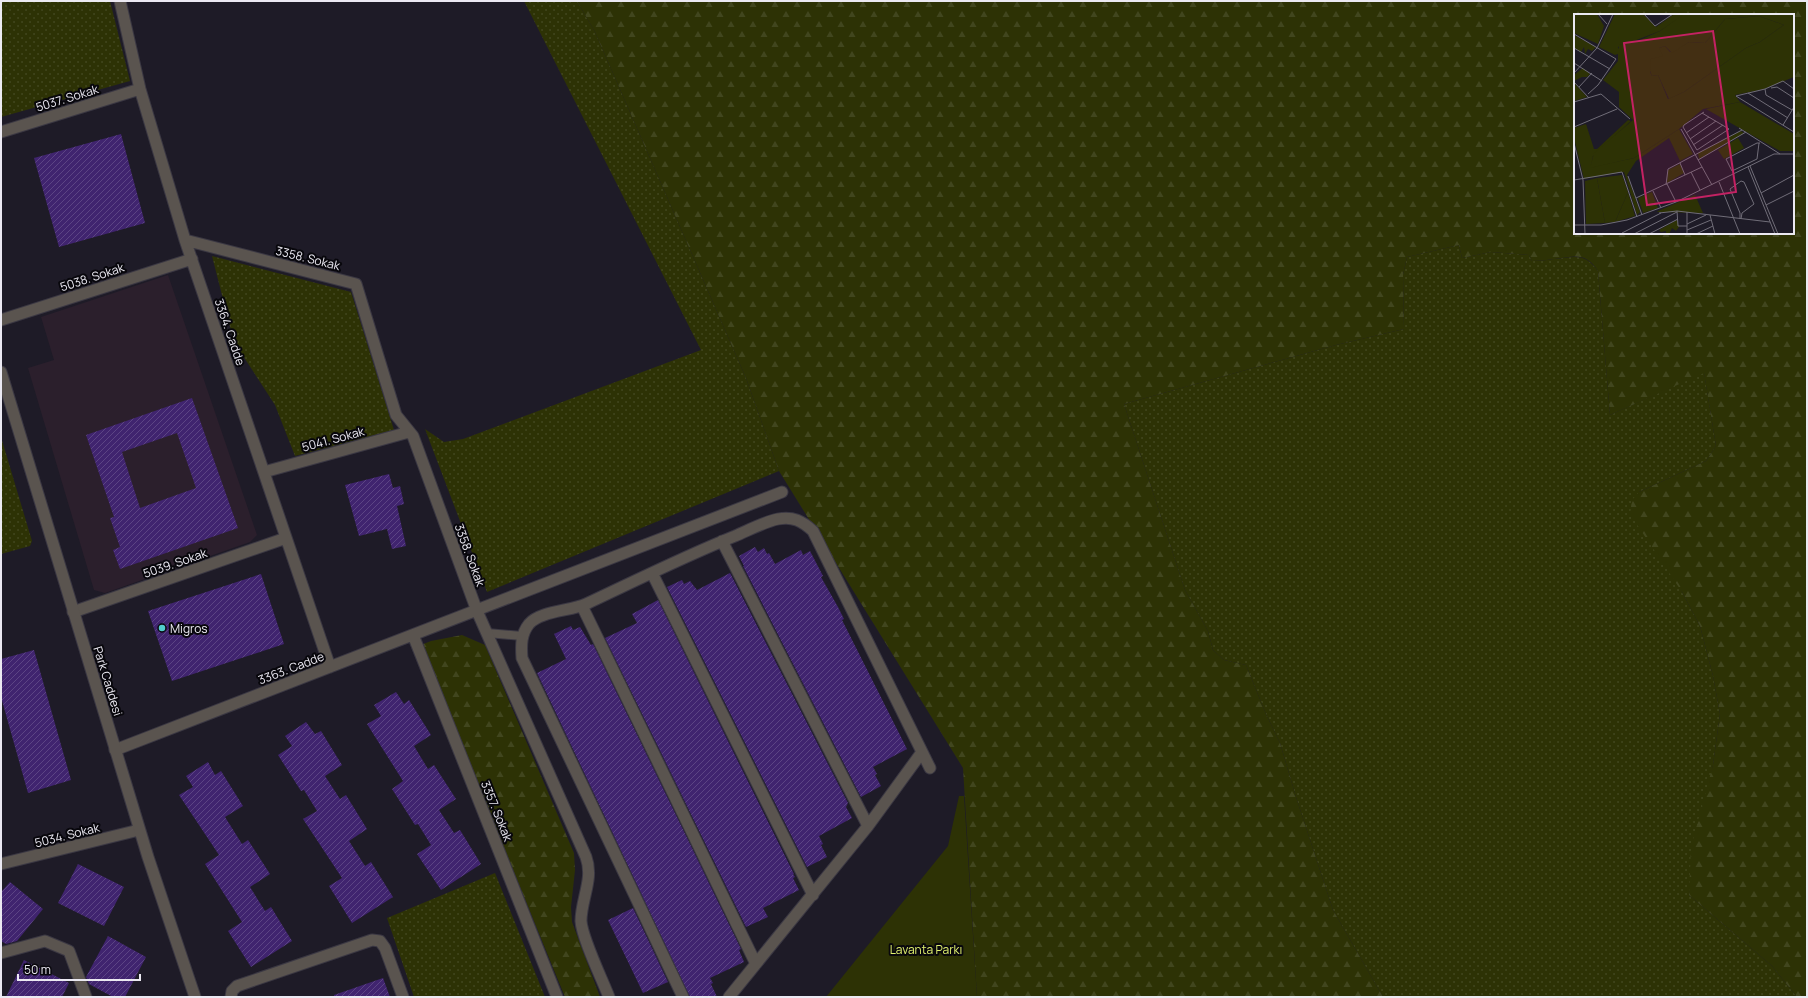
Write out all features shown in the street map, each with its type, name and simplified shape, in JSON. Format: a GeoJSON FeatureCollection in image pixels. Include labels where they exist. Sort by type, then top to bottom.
{"type":"FeatureCollection","features":[{"type":"Feature","properties":{"kind":"street","name":"3364. Cadde"},"geometry":{"type":"LineString","coordinates":[[120,1],[140,89],[185,240],[330,667]]}},
{"type":"Feature","properties":{"kind":"street","name":"5037. Sokak"},"geometry":{"type":"LineString","coordinates":[[1,132],[140,89]]}},
{"type":"Feature","properties":{"kind":"street","name":"3358. Sokak"},"geometry":{"type":"LineString","coordinates":[[185,240],[356,284],[396,414],[413,436],[477,610],[589,863],[589,879],[581,923],[609,997]]}},
{"type":"Feature","properties":{"kind":"street","name":"5038. Sokak"},"geometry":{"type":"LineString","coordinates":[[1,320],[192,259]]}},
{"type":"Feature","properties":{"kind":"street","name":"Park Caddesi"},"geometry":{"type":"LineString","coordinates":[[1,372],[115,750],[195,997]]}},
{"type":"Feature","properties":{"kind":"street","name":"5041. Sokak"},"geometry":{"type":"LineString","coordinates":[[264,472],[409,432]]}},
{"type":"Feature","properties":{"kind":"street","name":"3363. Cadde"},"geometry":{"type":"LineString","coordinates":[[115,750],[782,492]]}},
{"type":"Feature","properties":{"kind":"street"},"geometry":{"type":"LineString","coordinates":[[683,997],[522,658],[520,645],[522,636],[530,623],[541,616],[582,606],[722,541],[777,519],[798,520],[803,522],[813,531],[930,768]]}},
{"type":"Feature","properties":{"kind":"street","name":"5039. Sokak"},"geometry":{"type":"LineString","coordinates":[[73,612],[286,538]]}},
{"type":"Feature","properties":{"kind":"street"},"geometry":{"type":"LineString","coordinates":[[722,541],[868,826]]}},
{"type":"Feature","properties":{"kind":"street"},"geometry":{"type":"LineString","coordinates":[[652,573],[813,895]]}},
{"type":"Feature","properties":{"kind":"street"},"geometry":{"type":"LineString","coordinates":[[582,606],[756,964]]}},
{"type":"Feature","properties":{"kind":"street","name":"3357. Sokak"},"geometry":{"type":"LineString","coordinates":[[412,635],[557,997]]}},
{"type":"Feature","properties":{"kind":"street"},"geometry":{"type":"LineString","coordinates":[[729,997],[868,826],[922,752]]}},
{"type":"Feature","properties":{"kind":"street","name":"5034. Sokak"},"geometry":{"type":"LineString","coordinates":[[1,864],[140,830]]}},
{"type":"Feature","properties":{"kind":"street"},"geometry":{"type":"LineString","coordinates":[[231,997],[232,991],[237,986],[372,940],[380,941],[385,948],[403,997]]}},
{"type":"Feature","properties":{"kind":"street"},"geometry":{"type":"LineString","coordinates":[[1,953],[45,941],[69,950],[86,997]]}},
{"type":"Feature","properties":{"kind":"lane"},"geometry":{"type":"LineString","coordinates":[[487,633],[522,636]]}},
{"type":"Feature","properties":{"kind":"shaded area"},"geometry":{"type":"Polygon","coordinates":[[[168,275],[257,535],[250,542],[105,593],[94,590],[28,368],[54,360],[41,317],[168,275]]]}},
{"type":"Feature","properties":{"kind":"green space"},"geometry":{"type":"Polygon","coordinates":[[[1,1],[110,1],[130,81],[1,117],[1,1]]]}},
{"type":"Feature","properties":{"kind":"green space"},"geometry":{"type":"Polygon","coordinates":[[[524,1],[577,1],[595,32],[746,378],[779,471],[487,592],[425,429],[444,442],[463,439],[701,350],[524,1]]]}},
{"type":"Feature","properties":{"kind":"green space"},"geometry":{"type":"Polygon","coordinates":[[[577,1],[1807,1],[1807,997],[1797,997],[1772,966],[1689,895],[1691,847],[1713,765],[1720,714],[1713,676],[1700,626],[1682,592],[1630,514],[1632,500],[1639,492],[1706,461],[1716,446],[1704,373],[1610,415],[1598,271],[1588,260],[1573,257],[1532,261],[1529,255],[1491,252],[1462,258],[1459,245],[1407,257],[1403,275],[1404,329],[1336,345],[1124,404],[1185,590],[1208,631],[1213,650],[1224,660],[1246,665],[1266,714],[1280,743],[1333,910],[1383,997],[977,997],[963,768],[779,471],[746,378],[595,32],[577,1]]]}},
{"type":"Feature","properties":{"kind":"green space"},"geometry":{"type":"Polygon","coordinates":[[[1459,245],[1462,258],[1491,252],[1529,255],[1532,261],[1579,257],[1584,258],[1593,265],[1598,271],[1610,415],[1704,372],[1716,446],[1706,461],[1639,492],[1682,592],[1700,626],[1713,676],[1720,714],[1713,765],[1689,895],[1772,966],[1797,997],[1383,997],[1333,910],[1280,743],[1266,714],[1246,665],[1224,660],[1213,650],[1208,631],[1185,590],[1124,404],[1336,345],[1404,329],[1403,275],[1407,257],[1459,245]]]}},
{"type":"Feature","properties":{"kind":"green space"},"geometry":{"type":"Polygon","coordinates":[[[212,256],[351,292],[394,430],[295,456],[275,405],[234,342],[212,256]]]}},
{"type":"Feature","properties":{"kind":"green space"},"geometry":{"type":"Polygon","coordinates":[[[1,437],[32,541],[30,546],[1,554],[1,437]]]}},
{"type":"Feature","properties":{"kind":"green space"},"geometry":{"type":"Polygon","coordinates":[[[462,635],[485,645],[574,853],[575,870],[571,907],[572,922],[600,997],[565,997],[421,645],[431,641],[462,635]]]}},
{"type":"Feature","properties":{"kind":"green space","name":"Lavanta Parkı"},"geometry":{"type":"Polygon","coordinates":[[[959,796],[964,796],[977,997],[826,997],[948,846],[959,796]]]}},
{"type":"Feature","properties":{"kind":"green space"},"geometry":{"type":"Polygon","coordinates":[[[495,873],[545,997],[414,997],[387,918],[495,873]]]}},
{"type":"Feature","properties":{"kind":"building"},"geometry":{"type":"Polygon","coordinates":[[[121,134],[145,223],[59,247],[34,158],[121,134]]]}},
{"type":"Feature","properties":{"kind":"building"},"geometry":{"type":"Polygon","coordinates":[[[192,398],[238,528],[120,569],[113,550],[120,547],[110,518],[114,517],[86,435],[192,398]],[[177,433],[122,452],[140,508],[196,488],[177,433]]]}},
{"type":"Feature","properties":{"kind":"building"},"geometry":{"type":"Polygon","coordinates":[[[389,474],[393,488],[400,486],[404,504],[397,506],[406,546],[392,549],[387,529],[359,536],[345,485],[389,474]]]}},
{"type":"Feature","properties":{"kind":"building"},"geometry":{"type":"Polygon","coordinates":[[[755,547],[758,552],[764,548],[767,554],[769,553],[775,564],[801,550],[803,555],[810,551],[823,576],[821,577],[844,619],[842,620],[907,749],[873,767],[877,774],[875,775],[881,786],[861,797],[743,566],[739,556],[755,547]]]}},
{"type":"Feature","properties":{"kind":"building"},"geometry":{"type":"Polygon","coordinates":[[[730,573],[848,803],[846,807],[852,818],[819,836],[823,844],[821,845],[827,857],[807,867],[667,587],[682,580],[684,584],[690,581],[697,590],[730,573]]]}},
{"type":"Feature","properties":{"kind":"building"},"geometry":{"type":"Polygon","coordinates":[[[261,574],[284,644],[172,681],[148,611],[261,574]]]}},
{"type":"Feature","properties":{"kind":"building"},"geometry":{"type":"Polygon","coordinates":[[[658,600],[794,874],[795,877],[793,878],[799,890],[763,908],[768,917],[746,927],[605,638],[637,623],[632,614],[658,600]]]}},
{"type":"Feature","properties":{"kind":"building"},"geometry":{"type":"Polygon","coordinates":[[[571,626],[573,630],[580,627],[591,645],[593,644],[741,949],[739,950],[744,962],[710,978],[717,997],[690,997],[537,673],[566,659],[554,634],[571,626]]]}},
{"type":"Feature","properties":{"kind":"building"},"geometry":{"type":"Polygon","coordinates":[[[34,650],[71,780],[28,793],[1,697],[1,659],[34,650]]]}},
{"type":"Feature","properties":{"kind":"building"},"geometry":{"type":"Polygon","coordinates":[[[396,692],[404,704],[409,700],[431,735],[414,746],[428,769],[434,765],[456,799],[439,810],[454,833],[460,830],[481,864],[441,890],[417,854],[431,845],[418,824],[415,825],[392,789],[403,781],[367,724],[381,716],[374,705],[396,692]]]}},
{"type":"Feature","properties":{"kind":"building"},"geometry":{"type":"Polygon","coordinates":[[[306,722],[315,734],[321,731],[342,765],[325,776],[340,799],[346,795],[367,829],[349,841],[365,866],[371,862],[393,897],[352,923],[329,886],[342,878],[303,819],[317,811],[304,790],[301,791],[278,755],[292,746],[285,736],[306,722]]]}},
{"type":"Feature","properties":{"kind":"building"},"geometry":{"type":"Polygon","coordinates":[[[208,762],[215,775],[221,771],[243,806],[225,817],[242,844],[248,840],[270,874],[250,887],[265,911],[271,907],[292,941],[251,967],[228,931],[242,922],[205,864],[219,855],[179,795],[193,787],[186,776],[208,762]]]}},
{"type":"Feature","properties":{"kind":"building"},"geometry":{"type":"Polygon","coordinates":[[[78,864],[124,887],[104,926],[58,903],[78,864]]]}},
{"type":"Feature","properties":{"kind":"building"},"geometry":{"type":"Polygon","coordinates":[[[10,882],[43,909],[17,941],[6,944],[1,941],[1,892],[10,882]]]}},
{"type":"Feature","properties":{"kind":"building"},"geometry":{"type":"Polygon","coordinates":[[[633,908],[668,982],[643,993],[608,920],[633,908]]]}},
{"type":"Feature","properties":{"kind":"building"},"geometry":{"type":"Polygon","coordinates":[[[108,936],[146,957],[125,997],[113,997],[89,984],[86,977],[108,936]]]}},
{"type":"Feature","properties":{"kind":"building"},"geometry":{"type":"Polygon","coordinates":[[[24,960],[69,983],[62,997],[6,997],[24,960]]]}},
{"type":"Feature","properties":{"kind":"building"},"geometry":{"type":"Polygon","coordinates":[[[383,978],[390,997],[334,997],[334,995],[383,978]]]}},
{"type":"Feature","properties":{"kind":"place","name":"Migros"},"geometry":{"type":"Point","coordinates":[162,628]}}]}
